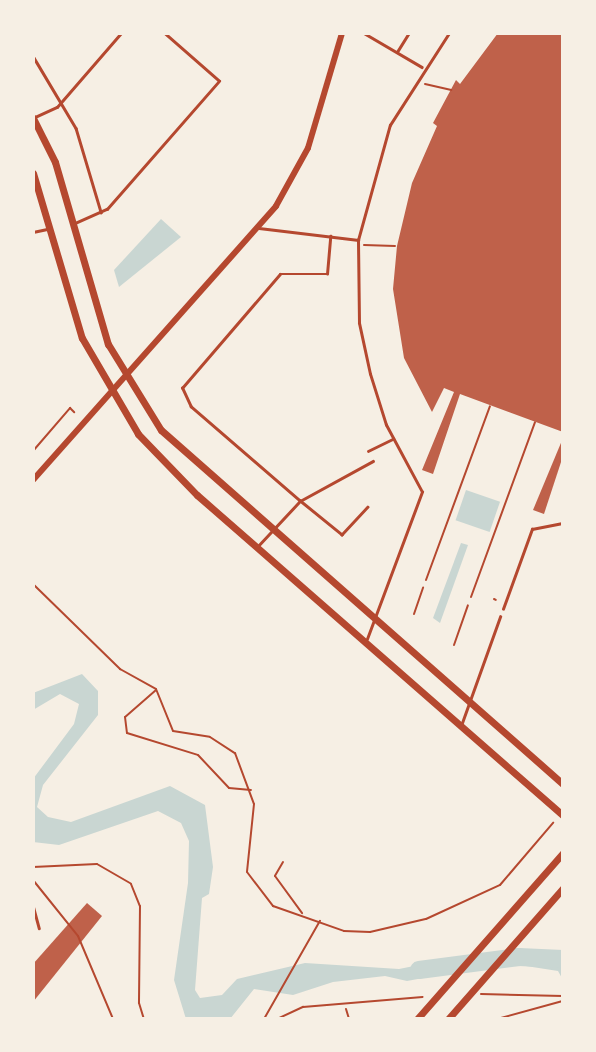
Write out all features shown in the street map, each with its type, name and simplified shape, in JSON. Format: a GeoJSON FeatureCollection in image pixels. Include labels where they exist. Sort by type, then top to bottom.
{"type":"FeatureCollection","features":[{"type":"Feature","properties":{"kind":"main road"},"geometry":{"type":"LineString","coordinates":[[33,118],[55,162],[95,308],[124,378],[162,430],[272,530],[563,784]]}},
{"type":"Feature","properties":{"kind":"main road"},"geometry":{"type":"LineString","coordinates":[[33,173],[82,338],[110,394],[162,462],[563,815]]}},
{"type":"Feature","properties":{"kind":"main road"},"geometry":{"type":"LineString","coordinates":[[417,1019],[563,853]]}},
{"type":"Feature","properties":{"kind":"main road"},"geometry":{"type":"LineString","coordinates":[[448,1019],[563,889]]}},
{"type":"Feature","properties":{"kind":"street"},"geometry":{"type":"LineString","coordinates":[[33,480],[259,228],[308,148],[342,33]]}},
{"type":"Feature","properties":{"kind":"lane"},"geometry":{"type":"LineString","coordinates":[[33,118],[62,100],[121,33]]}},
{"type":"Feature","properties":{"kind":"lane"},"geometry":{"type":"LineString","coordinates":[[73,224],[101,212],[219,81],[164,33]]}},
{"type":"Feature","properties":{"kind":"lane"},"geometry":{"type":"LineString","coordinates":[[364,33],[422,67]]}},
{"type":"Feature","properties":{"kind":"lane"},"geometry":{"type":"LineString","coordinates":[[397,52],[409,33]]}},
{"type":"Feature","properties":{"kind":"lane"},"geometry":{"type":"LineString","coordinates":[[366,642],[422,492],[393,439],[362,341],[358,240],[382,144],[422,67],[449,33]]}},
{"type":"Feature","properties":{"kind":"lane"},"geometry":{"type":"LineString","coordinates":[[33,56],[62,100],[86,153],[101,212]]}},
{"type":"Feature","properties":{"kind":"lane"},"geometry":{"type":"LineString","coordinates":[[33,232],[50,228]]}},
{"type":"Feature","properties":{"kind":"lane"},"geometry":{"type":"LineString","coordinates":[[259,228],[358,240]]}},
{"type":"Feature","properties":{"kind":"lane"},"geometry":{"type":"LineString","coordinates":[[330,236],[327,274],[280,274],[182,388],[191,407],[342,535],[368,507]]}},
{"type":"Feature","properties":{"kind":"lane"},"geometry":{"type":"LineString","coordinates":[[368,451],[393,439]]}},
{"type":"Feature","properties":{"kind":"lane"},"geometry":{"type":"LineString","coordinates":[[257,547],[300,501],[373,461]]}},
{"type":"Feature","properties":{"kind":"lane"},"geometry":{"type":"LineString","coordinates":[[503,609],[533,529],[563,523]]}},
{"type":"Feature","properties":{"kind":"lane"},"geometry":{"type":"LineString","coordinates":[[461,726],[500,617]]}},
{"type":"Feature","properties":{"kind":"lane"},"geometry":{"type":"LineString","coordinates":[[563,683],[563,735]]}},
{"type":"Feature","properties":{"kind":"lane"},"geometry":{"type":"LineString","coordinates":[[33,905],[39,928]]}},
{"type":"Feature","properties":{"kind":"path"},"geometry":{"type":"LineString","coordinates":[[414,81],[451,90]]}},
{"type":"Feature","properties":{"kind":"path"},"geometry":{"type":"LineString","coordinates":[[358,245],[394,246]]}},
{"type":"Feature","properties":{"kind":"path"},"geometry":{"type":"LineString","coordinates":[[426,580],[490,406]]}},
{"type":"Feature","properties":{"kind":"path"},"geometry":{"type":"LineString","coordinates":[[33,451],[70,408],[74,412]]}},
{"type":"Feature","properties":{"kind":"path"},"geometry":{"type":"LineString","coordinates":[[471,597],[535,422]]}},
{"type":"Feature","properties":{"kind":"path"},"geometry":{"type":"LineString","coordinates":[[33,584],[120,669],[156,689],[170,729],[227,746],[252,790],[249,880],[267,903],[370,932],[455,909],[499,885],[553,824]]}},
{"type":"Feature","properties":{"kind":"path"},"geometry":{"type":"LineString","coordinates":[[414,614],[423,588]]}},
{"type":"Feature","properties":{"kind":"path"},"geometry":{"type":"LineString","coordinates":[[454,645],[468,605]]}},
{"type":"Feature","properties":{"kind":"path"},"geometry":{"type":"LineString","coordinates":[[156,689],[125,717],[127,733],[198,755],[229,788],[252,790]]}},
{"type":"Feature","properties":{"kind":"path"},"geometry":{"type":"LineString","coordinates":[[283,862],[275,876],[302,914]]}},
{"type":"Feature","properties":{"kind":"path"},"geometry":{"type":"LineString","coordinates":[[33,867],[97,864],[131,884],[140,906],[139,1003],[144,1019],[154,1019]]}},
{"type":"Feature","properties":{"kind":"path"},"geometry":{"type":"LineString","coordinates":[[33,880],[78,936],[113,1019]]}},
{"type":"Feature","properties":{"kind":"path"},"geometry":{"type":"LineString","coordinates":[[265,1018],[321,920]]}},
{"type":"Feature","properties":{"kind":"path"},"geometry":{"type":"LineString","coordinates":[[475,995],[563,996]]}},
{"type":"Feature","properties":{"kind":"path"},"geometry":{"type":"LineString","coordinates":[[277,1019],[303,1007],[346,1007],[433,1000]]}},
{"type":"Feature","properties":{"kind":"path"},"geometry":{"type":"LineString","coordinates":[[497,1019],[563,1000]]}},
{"type":"Feature","properties":{"kind":"path"},"geometry":{"type":"LineString","coordinates":[[346,1007],[348,1019]]}},
{"type":"Feature","properties":{"kind":"shaded area"},"geometry":{"type":"Polygon","coordinates":[[[161,219],[181,237],[119,287],[114,270],[161,219]]]}},
{"type":"Feature","properties":{"kind":"shaded area"},"geometry":{"type":"Polygon","coordinates":[[[466,490],[500,502],[490,532],[456,520],[466,490]]]}},
{"type":"Feature","properties":{"kind":"shaded area"},"geometry":{"type":"Polygon","coordinates":[[[461,543],[468,545],[440,623],[433,618],[461,543]]]}},
{"type":"Feature","properties":{"kind":"shaded area"},"geometry":{"type":"Polygon","coordinates":[[[82,674],[98,691],[98,715],[43,785],[37,807],[48,817],[71,822],[170,786],[205,805],[213,867],[209,894],[202,898],[195,990],[200,998],[222,995],[237,979],[305,963],[399,969],[449,959],[434,976],[407,981],[385,976],[333,982],[293,995],[254,989],[230,1019],[186,1019],[174,980],[188,883],[189,841],[181,823],[158,811],[59,845],[33,842],[33,779],[74,724],[79,704],[60,694],[33,710],[33,693],[82,674]]]}},
{"type":"Feature","properties":{"kind":"shaded area"},"geometry":{"type":"Polygon","coordinates":[[[526,949],[563,951],[563,980],[558,971],[513,964],[526,949]]]}},
{"type":"Feature","properties":{"kind":"building"},"geometry":{"type":"Polygon","coordinates":[[[498,33],[563,33],[563,432],[460,394],[433,474],[422,470],[454,392],[444,388],[432,412],[404,358],[393,289],[397,246],[412,183],[437,126],[433,123],[456,80],[460,84],[498,33]]]}},
{"type":"Feature","properties":{"kind":"building"},"geometry":{"type":"Polygon","coordinates":[[[563,438],[563,456],[544,514],[533,510],[563,438]]]}},
{"type":"Feature","properties":{"kind":"building"},"geometry":{"type":"Polygon","coordinates":[[[87,903],[102,916],[33,1002],[33,964],[87,903]]]}},
{"type":"Feature","properties":{"kind":"waterway"},"geometry":{"type":"LineString","coordinates":[[419,970],[519,957],[563,959]]}}]}
